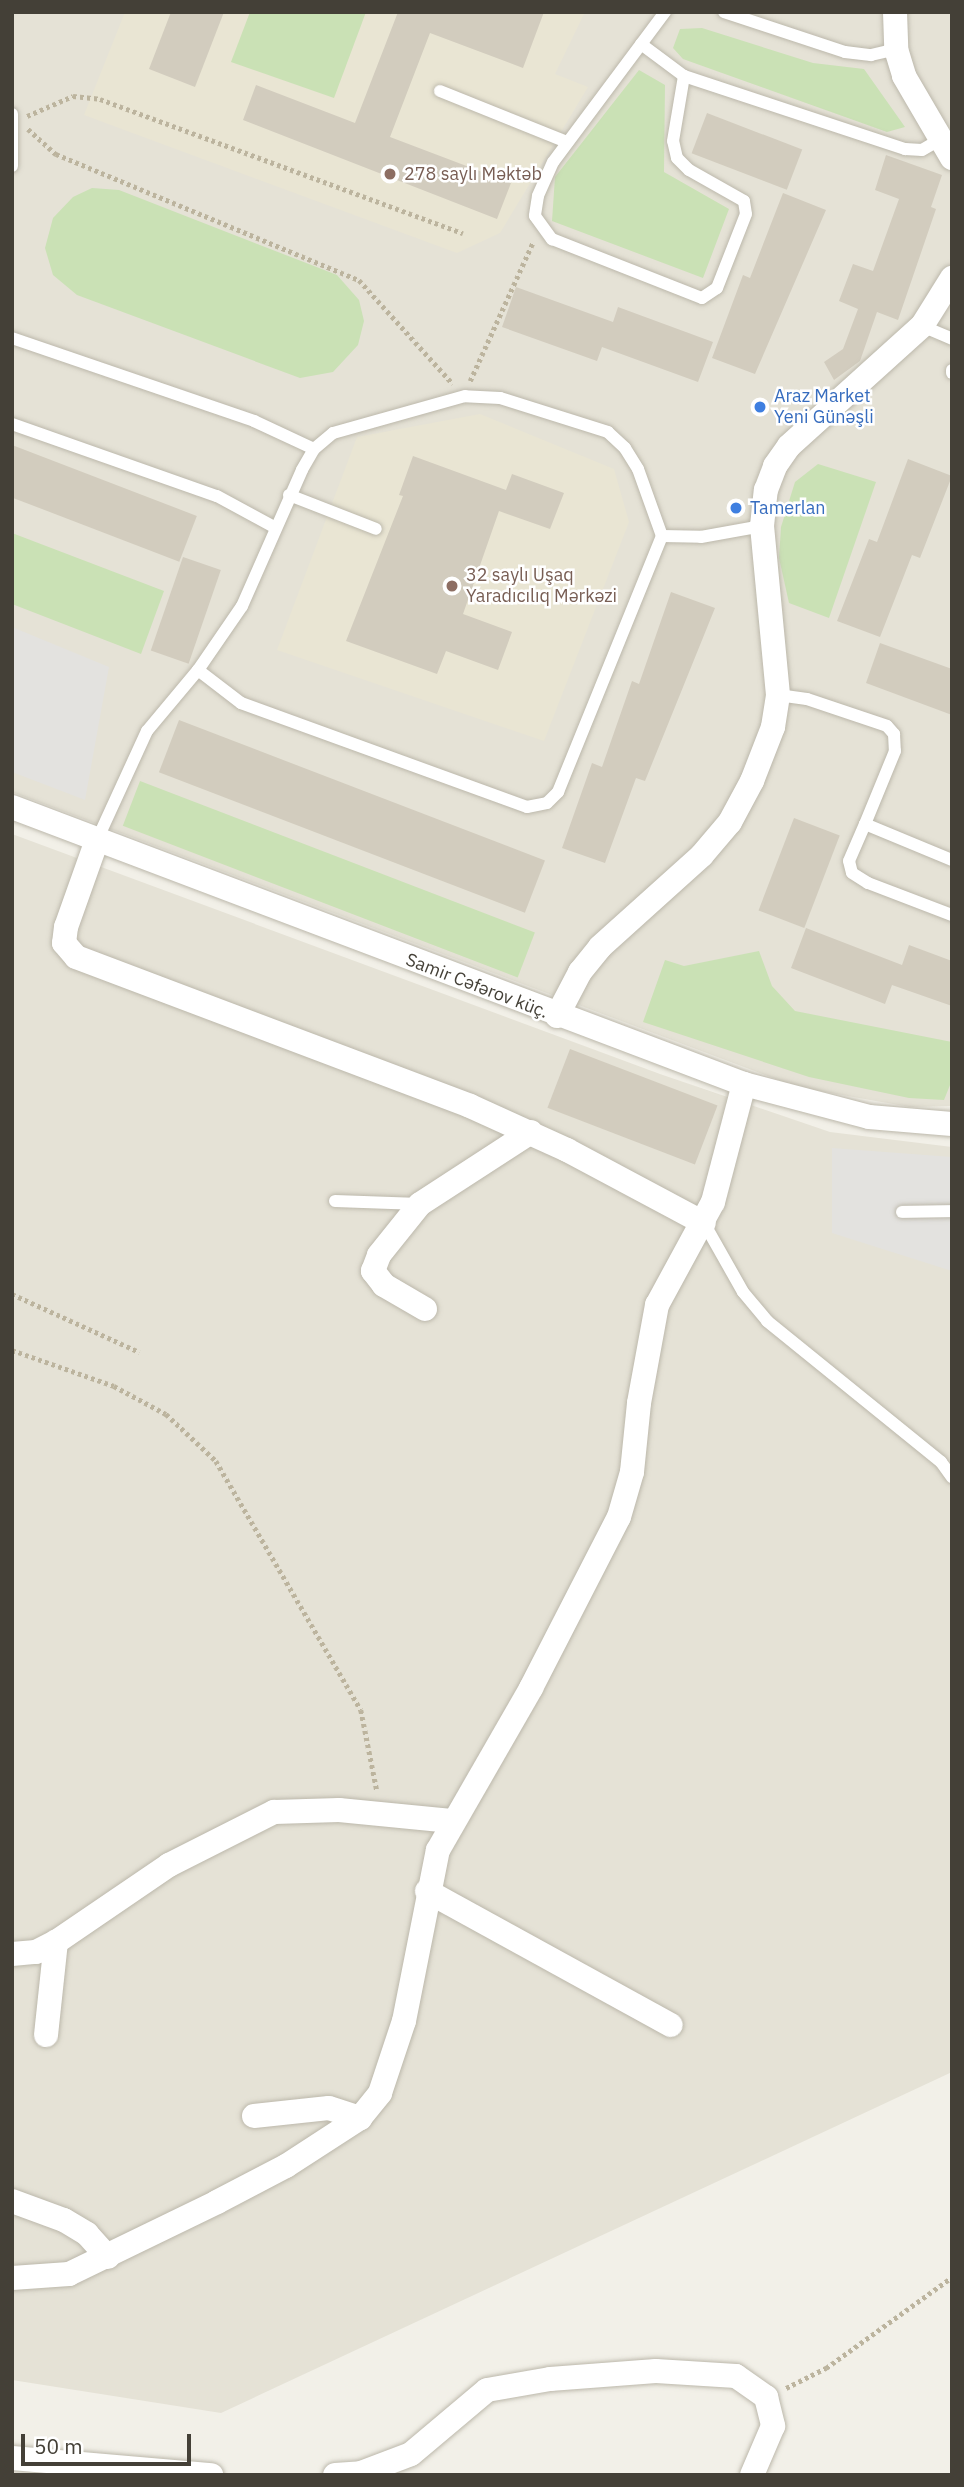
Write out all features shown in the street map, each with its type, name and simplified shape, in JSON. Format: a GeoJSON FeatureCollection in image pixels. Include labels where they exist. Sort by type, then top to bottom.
{"type":"FeatureCollection","features":[{"type":"Feature","properties":{"kind":"street"},"geometry":{"type":"LineString","coordinates":[[895,12],[896,49],[904,76],[946,149]]}},
{"type":"Feature","properties":{"kind":"street"},"geometry":{"type":"LineString","coordinates":[[557,1016],[580,972],[600,947],[702,855],[730,822],[761,760],[773,727],[778,695],[761,526],[766,490],[789,446],[922,326],[952,278]]}},
{"type":"Feature","properties":{"kind":"street","name":"Samir Cəfərov küç."},"geometry":{"type":"LineString","coordinates":[[12,807],[557,1016],[744,1084],[869,1117],[952,1124]]}},
{"type":"Feature","properties":{"kind":"street"},"geometry":{"type":"LineString","coordinates":[[97,840],[66,928],[64,943],[76,957],[531,1132],[704,1223]]}},
{"type":"Feature","properties":{"kind":"street"},"geometry":{"type":"LineString","coordinates":[[12,2278],[69,2274],[108,2257],[286,2166],[360,2118],[380,2093],[393,2065],[427,1891],[451,1821],[531,1688],[619,1517],[632,1472],[639,1404],[657,1306],[670,1274],[704,1223],[724,1171],[744,1084]]}},
{"type":"Feature","properties":{"kind":"street"},"geometry":{"type":"LineString","coordinates":[[425,1309],[384,1285],[373,1271],[399,1226],[421,1204],[531,1132]]}},
{"type":"Feature","properties":{"kind":"street"},"geometry":{"type":"LineString","coordinates":[[12,1954],[37,1952],[56,1942],[169,1865],[274,1812],[382,1812],[451,1821]]}},
{"type":"Feature","properties":{"kind":"street"},"geometry":{"type":"LineString","coordinates":[[427,1891],[671,2025]]}},
{"type":"Feature","properties":{"kind":"street"},"geometry":{"type":"LineString","coordinates":[[46,2035],[56,1942]]}},
{"type":"Feature","properties":{"kind":"street"},"geometry":{"type":"LineString","coordinates":[[254,2116],[329,2108],[360,2118]]}},
{"type":"Feature","properties":{"kind":"street"},"geometry":{"type":"LineString","coordinates":[[12,2201],[64,2220],[87,2234],[108,2257]]}},
{"type":"Feature","properties":{"kind":"street"},"geometry":{"type":"LineString","coordinates":[[335,2475],[361,2473],[411,2454],[487,2390],[550,2379],[697,2372],[736,2376],[766,2397],[773,2426],[752,2475]]}},
{"type":"Feature","properties":{"kind":"street"},"geometry":{"type":"LineString","coordinates":[[12,2458],[211,2475]]}},
{"type":"Feature","properties":{"kind":"lane"},"geometry":{"type":"LineString","coordinates":[[665,12],[566,142],[538,196],[536,216],[540,227],[552,239],[702,298],[710,296],[746,214],[744,201],[689,170],[677,158],[673,141],[684,76]]}},
{"type":"Feature","properties":{"kind":"lane"},"geometry":{"type":"LineString","coordinates":[[724,12],[845,52],[871,55],[896,49]]}},
{"type":"Feature","properties":{"kind":"lane"},"geometry":{"type":"LineString","coordinates":[[641,44],[684,76],[905,149],[946,149]]}},
{"type":"Feature","properties":{"kind":"lane"},"geometry":{"type":"LineString","coordinates":[[440,91],[566,142]]}},
{"type":"Feature","properties":{"kind":"lane"},"geometry":{"type":"LineString","coordinates":[[12,166],[13,116]]}},
{"type":"Feature","properties":{"kind":"lane"},"geometry":{"type":"LineString","coordinates":[[922,326],[952,339]]}},
{"type":"Feature","properties":{"kind":"lane"},"geometry":{"type":"LineString","coordinates":[[12,338],[254,421],[314,449]]}},
{"type":"Feature","properties":{"kind":"lane"},"geometry":{"type":"LineString","coordinates":[[97,840],[147,731],[198,670],[242,606],[289,495],[314,449],[333,433],[465,396],[500,398],[608,432],[625,448],[638,469],[662,536],[558,792],[547,803],[527,807],[241,703],[198,670]]}},
{"type":"Feature","properties":{"kind":"lane"},"geometry":{"type":"LineString","coordinates":[[12,424],[217,496],[274,527]]}},
{"type":"Feature","properties":{"kind":"lane"},"geometry":{"type":"LineString","coordinates":[[289,495],[376,529]]}},
{"type":"Feature","properties":{"kind":"lane"},"geometry":{"type":"LineString","coordinates":[[662,536],[701,537],[761,526]]}},
{"type":"Feature","properties":{"kind":"lane"},"geometry":{"type":"LineString","coordinates":[[778,695],[887,726],[894,734],[895,751],[849,861],[852,873],[867,883],[952,915]]}},
{"type":"Feature","properties":{"kind":"lane"},"geometry":{"type":"LineString","coordinates":[[865,824],[952,860]]}},
{"type":"Feature","properties":{"kind":"lane"},"geometry":{"type":"LineString","coordinates":[[335,1201],[421,1204]]}},
{"type":"Feature","properties":{"kind":"lane"},"geometry":{"type":"LineString","coordinates":[[902,1212],[952,1211]]}},
{"type":"Feature","properties":{"kind":"lane"},"geometry":{"type":"LineString","coordinates":[[704,1223],[743,1292],[766,1321],[941,1462],[952,1477]]}},
{"type":"Feature","properties":{"kind":"path"},"geometry":{"type":"LineString","coordinates":[[13,116],[31,115],[73,96],[100,99],[463,233]]}},
{"type":"Feature","properties":{"kind":"path"},"geometry":{"type":"LineString","coordinates":[[13,116],[56,154],[359,280],[465,396],[486,338],[540,227]]}},
{"type":"Feature","properties":{"kind":"path"},"geometry":{"type":"LineString","coordinates":[[12,1294],[139,1352]]}},
{"type":"Feature","properties":{"kind":"path"},"geometry":{"type":"LineString","coordinates":[[12,1350],[114,1386],[166,1414],[216,1461],[361,1710],[382,1812]]}},
{"type":"Feature","properties":{"kind":"path"},"geometry":{"type":"LineString","coordinates":[[766,2397],[826,2368],[952,2277]]}},
{"type":"Feature","properties":{"kind":"shaded area"},"geometry":{"type":"Polygon","coordinates":[[[12,12],[952,12],[952,1106],[910,1107],[797,1087],[12,792],[12,12]]]}},
{"type":"Feature","properties":{"kind":"shaded area","name":"278 saylı Məktəb"},"geometry":{"type":"Polygon","coordinates":[[[125,12],[585,12],[555,74],[588,87],[500,233],[457,253],[84,115],[125,12]]]}},
{"type":"Feature","properties":{"kind":"shaded area","name":"32 saylı Uşaq Yaradıcılıq Mərkəzi"},"geometry":{"type":"Polygon","coordinates":[[[480,414],[614,469],[629,522],[544,741],[277,650],[357,437],[480,414]]]}},
{"type":"Feature","properties":{"kind":"shaded area"},"geometry":{"type":"Polygon","coordinates":[[[12,627],[109,667],[85,800],[12,772],[12,627]]]}},
{"type":"Feature","properties":{"kind":"shaded area"},"geometry":{"type":"Polygon","coordinates":[[[12,834],[660,1074],[830,1132],[952,1147],[952,2072],[221,2413],[12,2380],[12,834]]]}},
{"type":"Feature","properties":{"kind":"shaded area"},"geometry":{"type":"Polygon","coordinates":[[[832,1148],[952,1157],[952,1271],[832,1233],[832,1148]]]}},
{"type":"Feature","properties":{"kind":"green space"},"geometry":{"type":"Polygon","coordinates":[[[250,12],[366,12],[334,98],[231,62],[250,12]]]}},
{"type":"Feature","properties":{"kind":"green space"},"geometry":{"type":"Polygon","coordinates":[[[702,28],[813,63],[864,69],[905,127],[887,132],[683,59],[673,48],[680,29],[702,28]]]}},
{"type":"Feature","properties":{"kind":"green space"},"geometry":{"type":"Polygon","coordinates":[[[639,70],[665,85],[664,172],[729,209],[703,278],[552,221],[555,177],[639,70]]]}},
{"type":"Feature","properties":{"kind":"green space"},"geometry":{"type":"Polygon","coordinates":[[[92,188],[119,190],[337,275],[359,300],[364,321],[358,345],[333,372],[300,378],[77,295],[53,275],[45,248],[53,218],[73,197],[92,188]]]}},
{"type":"Feature","properties":{"kind":"green space"},"geometry":{"type":"Polygon","coordinates":[[[818,464],[876,482],[829,618],[789,603],[779,558],[781,527],[795,482],[818,464]]]}},
{"type":"Feature","properties":{"kind":"green space"},"geometry":{"type":"Polygon","coordinates":[[[12,533],[164,591],[141,654],[12,604],[12,533]]]}},
{"type":"Feature","properties":{"kind":"green space"},"geometry":{"type":"Polygon","coordinates":[[[140,781],[535,933],[518,977],[123,826],[140,781]]]}},
{"type":"Feature","properties":{"kind":"green space"},"geometry":{"type":"Polygon","coordinates":[[[759,951],[772,986],[795,1011],[952,1042],[952,1080],[944,1100],[909,1098],[809,1077],[643,1022],[665,960],[684,966],[759,951]]]}},
{"type":"Feature","properties":{"kind":"building"},"geometry":{"type":"Polygon","coordinates":[[[171,12],[224,12],[195,87],[149,69],[171,12]]]}},
{"type":"Feature","properties":{"kind":"building"},"geometry":{"type":"Polygon","coordinates":[[[398,12],[544,12],[523,68],[430,33],[390,137],[511,183],[497,219],[243,120],[256,85],[355,123],[398,12]]]}},
{"type":"Feature","properties":{"kind":"building"},"geometry":{"type":"Polygon","coordinates":[[[707,113],[802,150],[787,190],[692,153],[707,113]]]}},
{"type":"Feature","properties":{"kind":"building"},"geometry":{"type":"Polygon","coordinates":[[[886,155],[942,175],[931,207],[936,209],[898,320],[877,312],[860,361],[834,380],[824,362],[843,349],[858,309],[839,301],[853,264],[873,271],[899,199],[875,190],[886,155]]]}},
{"type":"Feature","properties":{"kind":"building"},"geometry":{"type":"Polygon","coordinates":[[[783,193],[826,210],[755,374],[712,358],[743,275],[750,278],[783,193]]]}},
{"type":"Feature","properties":{"kind":"building"},"geometry":{"type":"Polygon","coordinates":[[[516,287],[613,322],[618,307],[713,342],[698,382],[602,347],[597,361],[502,327],[516,287]]]}},
{"type":"Feature","properties":{"kind":"building"},"geometry":{"type":"Polygon","coordinates":[[[12,445],[197,516],[179,562],[12,497],[12,445]]]}},
{"type":"Feature","properties":{"kind":"building"},"geometry":{"type":"Polygon","coordinates":[[[413,456],[506,490],[512,474],[564,493],[550,529],[499,511],[463,614],[512,632],[498,670],[446,651],[437,674],[346,641],[403,496],[399,495],[413,456]]]}},
{"type":"Feature","properties":{"kind":"building"},"geometry":{"type":"Polygon","coordinates":[[[908,459],[952,476],[920,558],[912,555],[880,637],[837,621],[869,539],[877,542],[908,459]]]}},
{"type":"Feature","properties":{"kind":"building"},"geometry":{"type":"Polygon","coordinates":[[[183,557],[221,570],[189,664],[151,651],[183,557]]]}},
{"type":"Feature","properties":{"kind":"building"},"geometry":{"type":"Polygon","coordinates":[[[671,592],[715,608],[645,781],[636,778],[605,863],[562,848],[592,763],[602,767],[632,681],[639,684],[671,592]]]}},
{"type":"Feature","properties":{"kind":"building"},"geometry":{"type":"Polygon","coordinates":[[[880,643],[952,669],[952,715],[866,683],[880,643]]]}},
{"type":"Feature","properties":{"kind":"building"},"geometry":{"type":"Polygon","coordinates":[[[179,720],[545,860],[525,913],[159,772],[179,720]]]}},
{"type":"Feature","properties":{"kind":"building"},"geometry":{"type":"Polygon","coordinates":[[[794,818],[840,836],[804,928],[759,910],[794,818]]]}},
{"type":"Feature","properties":{"kind":"building"},"geometry":{"type":"Polygon","coordinates":[[[806,928],[902,965],[909,945],[952,961],[952,1006],[892,985],[885,1004],[791,968],[806,928]]]}},
{"type":"Feature","properties":{"kind":"building"},"geometry":{"type":"Polygon","coordinates":[[[570,1049],[718,1106],[695,1164],[547,1108],[570,1049]]]}},
{"type":"Feature","properties":{"kind":"place","name":"278 saylı Məktəb"},"geometry":{"type":"Point","coordinates":[390,174]}},
{"type":"Feature","properties":{"kind":"place","name":"Araz Market Yeni Günəşli"},"geometry":{"type":"Point","coordinates":[760,407]}},
{"type":"Feature","properties":{"kind":"place","name":"Tamerlan"},"geometry":{"type":"Point","coordinates":[736,508]}},
{"type":"Feature","properties":{"kind":"place","name":"32 saylı Uşaq Yaradıcılıq Mərkəzi"},"geometry":{"type":"Point","coordinates":[452,586]}}]}
